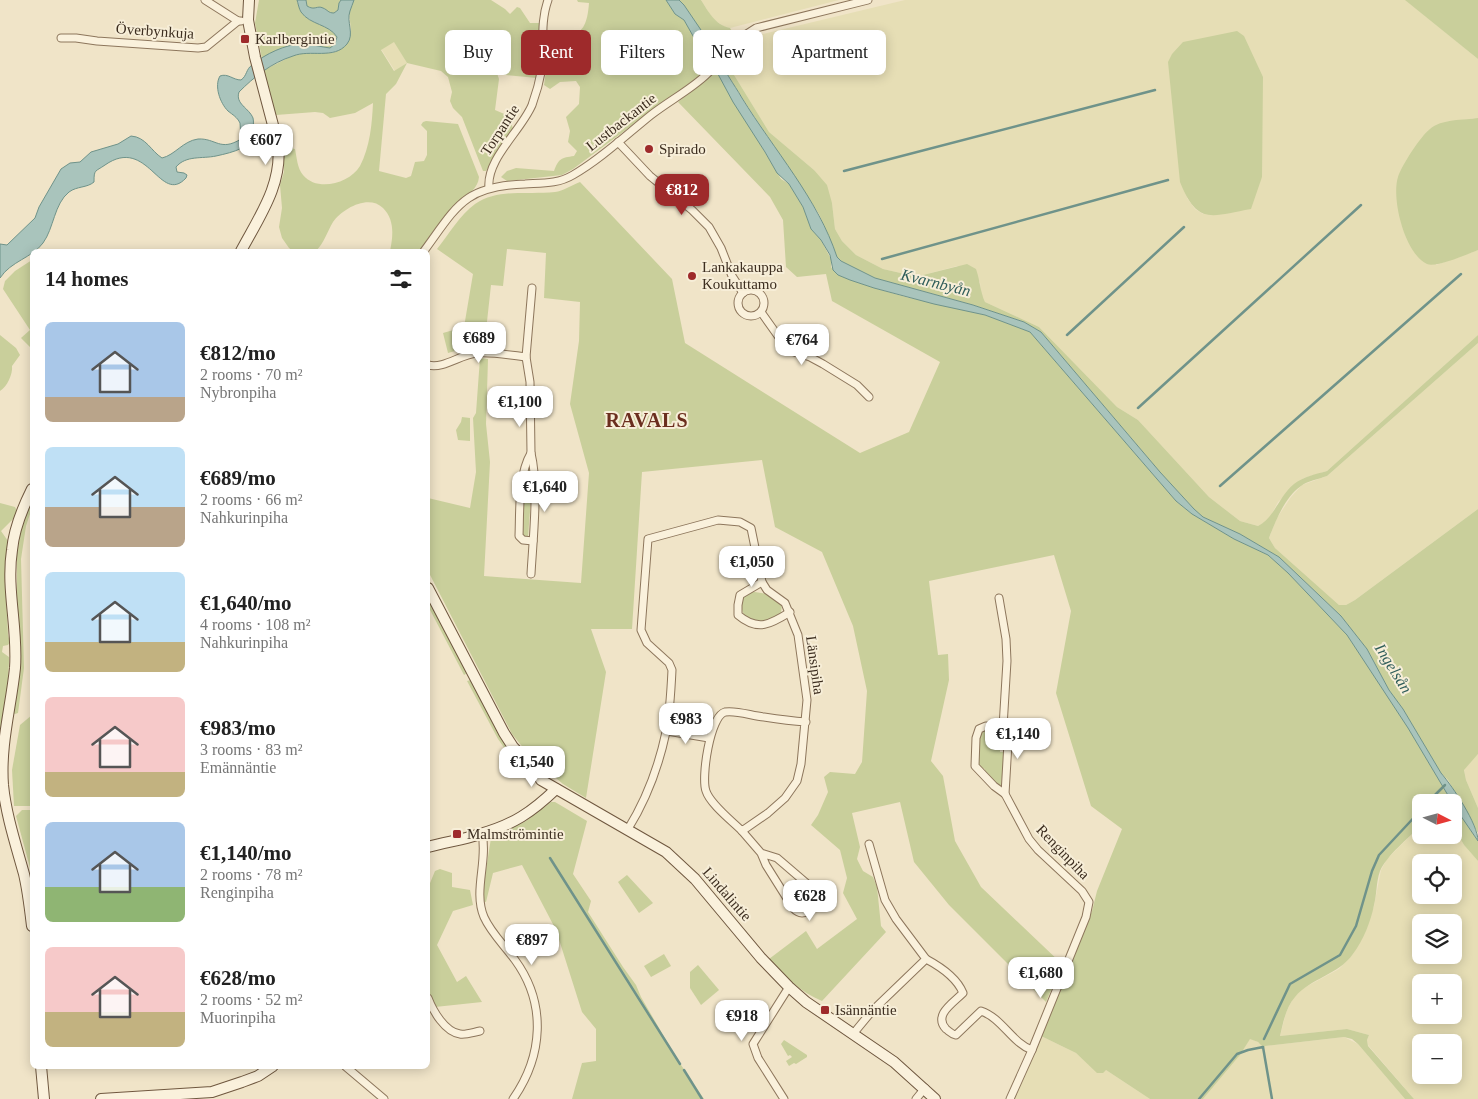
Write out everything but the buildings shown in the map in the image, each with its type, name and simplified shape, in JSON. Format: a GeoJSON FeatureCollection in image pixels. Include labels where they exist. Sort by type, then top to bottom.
{"type":"FeatureCollection","features":[{"type":"Feature","properties":{"kind":"street"},"geometry":{"type":"LineString","coordinates":[[205,0],[243,20]]}},
{"type":"Feature","properties":{"kind":"street"},"geometry":{"type":"LineString","coordinates":[[242,249],[274,187],[279,167],[278,144],[255,56],[243,20],[249,0]]}},
{"type":"Feature","properties":{"kind":"street","name":"Torpantie"},"geometry":{"type":"LineString","coordinates":[[489,188],[488,178],[494,163],[521,125],[532,104],[542,70],[543,13],[548,0]]}},
{"type":"Feature","properties":{"kind":"street","name":"Lustbackantie"},"geometry":{"type":"LineString","coordinates":[[426,249],[460,204],[470,197],[489,188],[504,185],[561,182],[588,166],[711,70],[740,38],[756,28],[868,0]]}},
{"type":"Feature","properties":{"kind":"street","name":"Överbynkuja"},"geometry":{"type":"LineString","coordinates":[[61,38],[198,48],[206,47],[243,20]]}},
{"type":"Feature","properties":{"kind":"street"},"geometry":{"type":"LineString","coordinates":[[618,142],[650,176],[692,210],[709,227],[721,248],[732,276],[743,293]]}},
{"type":"Feature","properties":{"kind":"street"},"geometry":{"type":"LineString","coordinates":[[530,574],[535,469],[531,453],[530,382],[526,357],[532,288]]}},
{"type":"Feature","properties":{"kind":"street"},"geometry":{"type":"LineString","coordinates":[[751,290],[759,293],[764,300],[764,309],[761,312],[758,315],[750,316],[742,312],[738,300],[743,293],[751,290]]}},
{"type":"Feature","properties":{"kind":"street"},"geometry":{"type":"LineString","coordinates":[[761,312],[788,350],[810,357],[823,364],[857,385],[869,397]]}},
{"type":"Feature","properties":{"kind":"street"},"geometry":{"type":"LineString","coordinates":[[430,365],[444,364],[466,355],[477,353],[526,357]]}},
{"type":"Feature","properties":{"kind":"street"},"geometry":{"type":"LineString","coordinates":[[531,453],[526,462],[520,498],[519,536],[523,540],[533,541]]}},
{"type":"Feature","properties":{"kind":"street"},"geometry":{"type":"LineString","coordinates":[[30,494],[15,534],[12,550],[11,582],[15,666],[3,750],[3,770],[6,804],[26,882],[30,911]]}},
{"type":"Feature","properties":{"kind":"street"},"geometry":{"type":"LineString","coordinates":[[628,829],[636,816],[657,768],[667,731],[672,670],[669,663],[647,643],[641,630],[648,539],[718,520],[740,522],[751,528],[762,582],[740,594],[738,615],[750,623],[762,625],[772,623],[790,612]]}},
{"type":"Feature","properties":{"kind":"street","name":"Länsipiha"},"geometry":{"type":"LineString","coordinates":[[762,582],[767,590],[785,603],[798,635],[807,700],[806,722]]}},
{"type":"Feature","properties":{"kind":"street","name":"Lindalintie"},"geometry":{"type":"LineString","coordinates":[[430,592],[504,733],[513,747],[535,770],[541,780],[666,852],[695,880],[761,958],[789,987],[806,1002],[894,1062],[935,1099]]}},
{"type":"Feature","properties":{"kind":"street"},"geometry":{"type":"LineString","coordinates":[[999,598],[1006,639],[1007,661],[1003,727],[1007,734],[1008,743],[1005,794]]}},
{"type":"Feature","properties":{"kind":"street"},"geometry":{"type":"LineString","coordinates":[[742,831],[768,813],[785,798],[797,781],[806,722],[725,712],[719,717],[710,738],[704,779],[706,792],[711,801],[742,831],[761,853],[766,865],[798,913],[802,914],[812,909],[820,899],[819,894],[777,858],[761,853]]}},
{"type":"Feature","properties":{"kind":"street","name":"Renginpiha"},"geometry":{"type":"LineString","coordinates":[[1003,727],[986,726],[979,729],[976,738],[974,766],[1005,794],[1029,839],[1038,850],[1082,891],[1089,902],[1086,917],[1032,1050]]}},
{"type":"Feature","properties":{"kind":"street"},"geometry":{"type":"LineString","coordinates":[[667,731],[710,738]]}},
{"type":"Feature","properties":{"kind":"street"},"geometry":{"type":"LineString","coordinates":[[430,847],[482,834],[506,825],[540,805],[553,786]]}},
{"type":"Feature","properties":{"kind":"street"},"geometry":{"type":"LineString","coordinates":[[482,834],[485,847],[480,901],[484,917],[530,985],[537,1017],[538,1031],[534,1059],[523,1085],[513,1099]]}},
{"type":"Feature","properties":{"kind":"street"},"geometry":{"type":"LineString","coordinates":[[869,844],[885,900],[896,919],[926,959],[939,966],[961,987],[963,993],[945,1010],[941,1017],[942,1024],[952,1034],[956,1035],[981,1011],[989,1014],[1024,1047],[1032,1050],[1010,1099]]}},
{"type":"Feature","properties":{"kind":"street"},"geometry":{"type":"LineString","coordinates":[[853,1034],[872,1011],[926,959]]}},
{"type":"Feature","properties":{"kind":"street"},"geometry":{"type":"LineString","coordinates":[[784,1099],[758,1058],[753,1044],[789,987]]}},
{"type":"Feature","properties":{"kind":"street"},"geometry":{"type":"LineString","coordinates":[[430,1001],[441,1020],[450,1030],[461,1034],[480,1031]]}},
{"type":"Feature","properties":{"kind":"street"},"geometry":{"type":"LineString","coordinates":[[41,1069],[44,1099]]}},
{"type":"Feature","properties":{"kind":"street"},"geometry":{"type":"LineString","coordinates":[[101,1099],[212,1092],[258,1076],[268,1069]]}},
{"type":"Feature","properties":{"kind":"street"},"geometry":{"type":"LineString","coordinates":[[349,1069],[384,1099]]}},
{"type":"Feature","properties":{"kind":"street"},"geometry":{"type":"LineString","coordinates":[[916,1099],[925,1088]]}},
{"type":"Feature","properties":{"kind":"shaded area"},"geometry":{"type":"Polygon","coordinates":[[[701,0],[839,0],[730,28],[713,19],[701,0]]]}},
{"type":"Feature","properties":{"kind":"shaded area"},"geometry":{"type":"Polygon","coordinates":[[[905,0],[1406,0],[1478,59],[1478,118],[1446,122],[1436,265],[1478,250],[1478,335],[1327,471],[1304,478],[1278,502],[1268,521],[1258,526],[1240,521],[1209,497],[1138,420],[1117,407],[1039,327],[985,302],[981,294],[980,282],[957,266],[923,275],[905,274],[883,269],[856,255],[842,241],[835,229],[832,203],[814,170],[769,132],[734,75],[763,75],[763,34],[773,32],[773,75],[886,75],[886,30],[780,30],[905,0]],[[1262,141],[1187,198],[1195,209],[1203,214],[1262,177],[1262,141]]]}},
{"type":"Feature","properties":{"kind":"shaded area"},"geometry":{"type":"Polygon","coordinates":[[[394,41],[407,63],[395,71],[381,49],[394,41]]]}},
{"type":"Feature","properties":{"kind":"shaded area"},"geometry":{"type":"Polygon","coordinates":[[[1478,343],[1478,509],[1355,600],[1346,605],[1339,605],[1275,548],[1269,538],[1277,518],[1291,497],[1302,485],[1327,476],[1478,343]]]}},
{"type":"Feature","properties":{"kind":"shaded area"},"geometry":{"type":"Polygon","coordinates":[[[1478,754],[1478,808],[1466,780],[1464,769],[1478,754]]]}},
{"type":"Feature","properties":{"kind":"shaded area"},"geometry":{"type":"Polygon","coordinates":[[[1412,834],[1412,844],[1462,844],[1462,842],[1478,861],[1478,1099],[1414,1099],[1368,1045],[1369,1035],[1347,1029],[1280,1036],[1286,1013],[1293,998],[1302,989],[1339,969],[1353,954],[1365,932],[1374,906],[1381,870],[1387,859],[1412,834]]]}},
{"type":"Feature","properties":{"kind":"shaded area"},"geometry":{"type":"Polygon","coordinates":[[[1041,1036],[1076,1053],[1097,1072],[1106,1070],[1150,1099],[1014,1099],[1041,1036]]]}},
{"type":"Feature","properties":{"kind":"shaded area"},"geometry":{"type":"Polygon","coordinates":[[[1344,1037],[1358,1044],[1405,1099],[1203,1099],[1240,1055],[1250,1038],[1265,1046],[1344,1037]]]}},
{"type":"Feature","properties":{"kind":"green space"},"geometry":{"type":"Polygon","coordinates":[[[259,0],[297,0],[300,11],[309,20],[334,33],[337,37],[335,44],[330,48],[311,46],[287,47],[262,59],[255,23],[259,0]]]}},
{"type":"Feature","properties":{"kind":"green space"},"geometry":{"type":"Polygon","coordinates":[[[306,0],[341,0],[338,10],[334,13],[329,13],[320,7],[310,8],[307,6],[306,0]]]}},
{"type":"Feature","properties":{"kind":"green space"},"geometry":{"type":"Polygon","coordinates":[[[354,0],[491,0],[510,14],[517,7],[520,8],[530,23],[540,23],[540,30],[521,30],[521,75],[537,75],[537,78],[506,75],[511,75],[511,30],[445,30],[445,74],[441,71],[407,63],[396,84],[386,94],[379,171],[406,178],[411,176],[415,162],[424,161],[427,155],[427,131],[421,125],[426,121],[458,124],[479,177],[475,188],[449,213],[422,249],[390,249],[392,234],[390,218],[383,208],[371,202],[356,204],[337,217],[318,249],[290,249],[282,238],[279,227],[282,208],[280,185],[284,172],[284,149],[286,147],[295,149],[300,169],[309,180],[324,184],[333,184],[341,181],[355,172],[360,166],[368,143],[373,103],[355,113],[330,118],[323,113],[315,112],[276,115],[264,70],[304,52],[333,53],[351,31],[349,11],[354,0]],[[394,42],[381,50],[394,71],[407,63],[394,42]]]}},
{"type":"Feature","properties":{"kind":"green space"},"geometry":{"type":"Polygon","coordinates":[[[577,0],[666,0],[675,14],[684,20],[693,36],[693,75],[700,75],[573,169],[562,175],[507,181],[501,177],[507,171],[516,168],[554,171],[561,159],[574,156],[577,151],[568,142],[570,131],[566,117],[579,104],[580,87],[576,81],[560,82],[550,89],[544,85],[545,75],[591,75],[591,30],[581,30],[587,16],[589,3],[578,2],[577,0]]]}},
{"type":"Feature","properties":{"kind":"green space"},"geometry":{"type":"Polygon","coordinates":[[[679,0],[701,0],[716,21],[731,30],[701,30],[679,0]]]}},
{"type":"Feature","properties":{"kind":"green space"},"geometry":{"type":"Polygon","coordinates":[[[1405,0],[1478,0],[1478,59],[1405,0]]]}},
{"type":"Feature","properties":{"kind":"green space"},"geometry":{"type":"Polygon","coordinates":[[[1237,31],[1244,36],[1263,77],[1262,177],[1251,209],[1226,214],[1207,215],[1193,206],[1180,182],[1168,62],[1172,54],[1183,42],[1237,31]]]}},
{"type":"Feature","properties":{"kind":"green space"},"geometry":{"type":"Polygon","coordinates":[[[446,75],[498,75],[499,79],[495,110],[509,116],[513,129],[486,171],[483,171],[462,117],[453,108],[450,101],[452,92],[446,75]]]}},
{"type":"Feature","properties":{"kind":"green space"},"geometry":{"type":"Polygon","coordinates":[[[711,75],[718,75],[781,179],[789,184],[803,207],[811,229],[821,240],[831,259],[831,267],[838,275],[906,297],[985,315],[1030,332],[1176,501],[1192,514],[1234,539],[1268,555],[1288,573],[1347,635],[1408,728],[1447,794],[1412,794],[1412,834],[1393,853],[1380,871],[1371,918],[1357,949],[1340,967],[1309,985],[1295,997],[1287,1010],[1280,1036],[1347,1029],[1369,1035],[1367,1040],[1368,1046],[1414,1099],[1405,1099],[1358,1044],[1352,1039],[1344,1037],[1265,1046],[1264,1048],[1258,1042],[1250,1039],[1240,1055],[1203,1099],[1150,1099],[1106,1070],[1103,1073],[1097,1073],[1076,1053],[1041,1036],[1092,911],[1097,891],[1122,829],[1091,806],[1056,693],[1071,611],[1054,555],[929,581],[938,655],[948,654],[949,680],[931,761],[943,776],[955,841],[981,887],[1062,964],[1046,1002],[949,905],[914,862],[900,802],[852,813],[860,847],[857,859],[863,871],[873,877],[877,887],[881,926],[886,932],[822,1001],[800,989],[769,959],[806,931],[817,949],[857,919],[843,893],[847,878],[840,850],[811,825],[818,815],[828,792],[824,777],[830,772],[855,774],[862,762],[867,691],[853,626],[822,552],[775,527],[762,460],[642,472],[632,629],[591,629],[606,672],[586,798],[563,784],[550,773],[535,757],[536,754],[528,747],[525,750],[512,734],[430,575],[430,498],[470,508],[476,472],[473,418],[476,413],[480,358],[488,359],[486,424],[490,462],[484,576],[581,583],[589,473],[570,404],[579,341],[580,302],[544,298],[546,253],[507,249],[503,286],[491,285],[484,349],[469,347],[448,353],[443,333],[464,327],[473,274],[437,249],[470,208],[484,199],[514,193],[555,192],[580,182],[672,279],[685,343],[860,453],[909,432],[940,362],[832,301],[826,274],[797,277],[786,267],[783,220],[770,197],[678,102],[711,75]]]}},
{"type":"Feature","properties":{"kind":"green space"},"geometry":{"type":"Polygon","coordinates":[[[728,75],[734,75],[769,132],[814,170],[827,185],[832,203],[835,229],[842,241],[856,255],[883,269],[905,274],[923,275],[967,264],[976,269],[985,302],[1039,327],[1117,407],[1138,420],[1209,497],[1240,521],[1258,526],[1264,522],[1273,512],[1284,494],[1294,484],[1305,478],[1327,471],[1478,335],[1478,343],[1327,476],[1306,483],[1295,491],[1282,509],[1269,538],[1275,548],[1339,605],[1346,605],[1478,509],[1478,754],[1464,770],[1466,780],[1478,808],[1478,833],[1462,805],[1462,794],[1456,794],[1448,780],[1441,773],[1403,709],[1389,690],[1367,649],[1341,616],[1279,557],[1240,534],[1203,517],[1194,509],[1160,472],[1041,332],[1024,322],[973,305],[875,278],[841,261],[837,257],[819,214],[728,75]]]}},
{"type":"Feature","properties":{"kind":"green space"},"geometry":{"type":"Polygon","coordinates":[[[1478,118],[1478,250],[1437,264],[1427,264],[1419,258],[1406,238],[1396,198],[1398,177],[1421,138],[1430,129],[1440,123],[1478,118]]]}},
{"type":"Feature","properties":{"kind":"green space"},"geometry":{"type":"Polygon","coordinates":[[[30,261],[30,330],[3,289],[5,281],[15,271],[30,261]]]}},
{"type":"Feature","properties":{"kind":"green space"},"geometry":{"type":"Polygon","coordinates":[[[30,330],[30,347],[21,338],[30,330]]]}},
{"type":"Feature","properties":{"kind":"green space"},"geometry":{"type":"Polygon","coordinates":[[[0,335],[16,348],[20,355],[12,366],[12,373],[7,383],[0,391],[0,335]]]}},
{"type":"Feature","properties":{"kind":"green space"},"geometry":{"type":"Polygon","coordinates":[[[462,417],[470,418],[470,441],[458,440],[456,430],[462,417]]]}},
{"type":"Feature","properties":{"kind":"green space"},"geometry":{"type":"Polygon","coordinates":[[[527,466],[532,467],[528,537],[521,537],[523,497],[527,466]]]}},
{"type":"Feature","properties":{"kind":"green space"},"geometry":{"type":"Polygon","coordinates":[[[0,503],[15,507],[17,511],[15,517],[1,531],[8,541],[5,575],[10,642],[8,645],[3,646],[2,652],[9,657],[9,662],[7,694],[0,732],[0,503]]]}},
{"type":"Feature","properties":{"kind":"green space"},"geometry":{"type":"Polygon","coordinates":[[[30,505],[30,514],[26,526],[21,559],[24,668],[18,713],[15,714],[13,713],[19,639],[17,553],[21,531],[30,505]]]}},
{"type":"Feature","properties":{"kind":"green space"},"geometry":{"type":"Polygon","coordinates":[[[751,592],[768,595],[775,599],[782,604],[781,613],[773,618],[758,622],[745,617],[742,609],[742,600],[744,595],[751,592]]]}},
{"type":"Feature","properties":{"kind":"green space"},"geometry":{"type":"Polygon","coordinates":[[[430,599],[467,673],[464,675],[430,610],[430,599]]]}},
{"type":"Feature","properties":{"kind":"green space"},"geometry":{"type":"Polygon","coordinates":[[[471,680],[534,774],[536,780],[533,780],[510,756],[498,739],[467,681],[471,680]]]}},
{"type":"Feature","properties":{"kind":"green space"},"geometry":{"type":"Polygon","coordinates":[[[30,717],[30,806],[14,806],[12,770],[20,725],[30,717]]]}},
{"type":"Feature","properties":{"kind":"green space"},"geometry":{"type":"Polygon","coordinates":[[[981,729],[1000,729],[1004,739],[1005,748],[1000,748],[1000,752],[1005,752],[1001,785],[997,785],[984,771],[985,769],[978,767],[979,735],[981,729]]]}},
{"type":"Feature","properties":{"kind":"green space"},"geometry":{"type":"Polygon","coordinates":[[[551,802],[555,802],[587,821],[573,874],[591,901],[588,912],[636,985],[677,1059],[704,1099],[572,1099],[582,1063],[596,1061],[596,1029],[582,1012],[556,930],[522,865],[493,873],[486,902],[483,901],[483,889],[491,838],[526,821],[551,802]]]}},
{"type":"Feature","properties":{"kind":"green space"},"geometry":{"type":"Polygon","coordinates":[[[22,810],[30,810],[30,868],[16,816],[22,810]]]}},
{"type":"Feature","properties":{"kind":"green space"},"geometry":{"type":"Polygon","coordinates":[[[1462,818],[1478,841],[1478,861],[1462,842],[1462,818]]]}},
{"type":"Feature","properties":{"kind":"green space"},"geometry":{"type":"Polygon","coordinates":[[[440,869],[452,873],[452,887],[470,890],[473,905],[453,911],[437,945],[457,982],[466,976],[482,1002],[435,1007],[430,1004],[430,883],[435,871],[440,869]]]}},
{"type":"Feature","properties":{"kind":"green space"},"geometry":{"type":"Polygon","coordinates":[[[627,875],[653,903],[639,913],[618,882],[627,875]]]}},
{"type":"Feature","properties":{"kind":"green space"},"geometry":{"type":"Polygon","coordinates":[[[664,954],[671,966],[651,977],[644,966],[664,954]]]}},
{"type":"Feature","properties":{"kind":"green space"},"geometry":{"type":"Polygon","coordinates":[[[698,965],[719,990],[701,1005],[690,988],[690,972],[698,965]]]}},
{"type":"Feature","properties":{"kind":"green space"},"geometry":{"type":"Polygon","coordinates":[[[784,1040],[807,1055],[807,1057],[789,1066],[786,1061],[792,1057],[788,1056],[781,1044],[784,1040]]]}},
{"type":"Feature","properties":{"kind":"water"},"geometry":{"type":"Polygon","coordinates":[[[297,0],[306,0],[307,6],[321,7],[334,13],[338,10],[341,0],[354,0],[349,15],[349,40],[342,49],[335,52],[300,54],[277,62],[239,92],[239,100],[253,120],[253,136],[248,144],[226,154],[194,158],[180,163],[176,167],[177,172],[187,175],[186,178],[177,184],[168,184],[143,163],[132,158],[120,158],[105,165],[96,171],[94,182],[72,190],[64,197],[43,243],[37,249],[30,249],[30,254],[10,267],[0,278],[0,244],[7,245],[35,218],[39,207],[61,169],[70,163],[80,162],[91,152],[118,144],[131,136],[141,139],[162,158],[193,140],[204,139],[218,144],[228,144],[241,139],[240,123],[225,108],[220,99],[218,80],[220,76],[226,75],[241,80],[257,61],[276,50],[296,44],[330,48],[335,44],[337,37],[334,33],[309,20],[300,11],[297,0]]]}},
{"type":"Feature","properties":{"kind":"water"},"geometry":{"type":"Polygon","coordinates":[[[666,0],[679,0],[701,30],[693,30],[693,36],[684,20],[675,14],[666,0]]]}},
{"type":"Feature","properties":{"kind":"water"},"geometry":{"type":"Polygon","coordinates":[[[718,75],[728,75],[794,175],[819,215],[837,257],[841,261],[875,278],[973,305],[1024,322],[1041,332],[1160,472],[1194,509],[1203,517],[1240,534],[1279,557],[1341,616],[1367,649],[1389,690],[1403,709],[1441,773],[1456,794],[1447,794],[1408,728],[1347,635],[1288,573],[1268,555],[1234,539],[1192,514],[1176,501],[1030,332],[985,315],[874,288],[838,275],[833,270],[830,255],[821,240],[811,229],[803,207],[789,184],[777,173],[718,75]]]}},
{"type":"Feature","properties":{"kind":"water"},"geometry":{"type":"Polygon","coordinates":[[[1462,803],[1474,825],[1478,841],[1462,818],[1462,803]]]}},
{"type":"Feature","properties":{"kind":"waterway"},"geometry":{"type":"LineString","coordinates":[[844,171],[1155,90]]}},
{"type":"Feature","properties":{"kind":"waterway"},"geometry":{"type":"LineString","coordinates":[[882,259],[1168,180]]}},
{"type":"Feature","properties":{"kind":"waterway"},"geometry":{"type":"LineString","coordinates":[[1138,408],[1361,205]]}},
{"type":"Feature","properties":{"kind":"waterway"},"geometry":{"type":"LineString","coordinates":[[1067,335],[1184,227]]}},
{"type":"Feature","properties":{"kind":"waterway"},"geometry":{"type":"LineString","coordinates":[[1220,486],[1461,274]]}},
{"type":"Feature","properties":{"kind":"waterway"},"geometry":{"type":"LineString","coordinates":[[1436,794],[1445,785]]}},
{"type":"Feature","properties":{"kind":"waterway"},"geometry":{"type":"LineString","coordinates":[[1264,1039],[1290,984],[1340,955],[1356,926],[1372,871],[1379,855],[1412,820]]}},
{"type":"Feature","properties":{"kind":"waterway"},"geometry":{"type":"LineString","coordinates":[[550,858],[680,1064]]}},
{"type":"Feature","properties":{"kind":"waterway"},"geometry":{"type":"LineString","coordinates":[[1199,1099],[1237,1054],[1263,1047],[1272,1099]]}},
{"type":"Feature","properties":{"kind":"waterway"},"geometry":{"type":"LineString","coordinates":[[684,1070],[702,1099]]}},
{"type":"Feature","properties":{"kind":"place","name":"Karlbergintie"},"geometry":{"type":"Point","coordinates":[245,39]}},
{"type":"Feature","properties":{"kind":"place","name":"Spirado"},"geometry":{"type":"Point","coordinates":[649,149]}},
{"type":"Feature","properties":{"kind":"place","name":"Lankakauppa Koukuttamo"},"geometry":{"type":"Point","coordinates":[692,276]}},
{"type":"Feature","properties":{"kind":"place","name":"Malmströmintie"},"geometry":{"type":"Point","coordinates":[457,834]}},
{"type":"Feature","properties":{"kind":"place","name":"Isännäntie"},"geometry":{"type":"Point","coordinates":[825,1010]}},
{"type":"Feature","properties":{"kind":"district","name":"RAVALS"},"geometry":{"type":"Point","coordinates":[647,420]}},
{"type":"Feature","properties":{"kind":"water label","name":"Kvarnbyån"},"geometry":{"type":"Point","coordinates":[936,282]}},
{"type":"Feature","properties":{"kind":"water label","name":"Ingelsån"},"geometry":{"type":"Point","coordinates":[1394,668]}}]}
